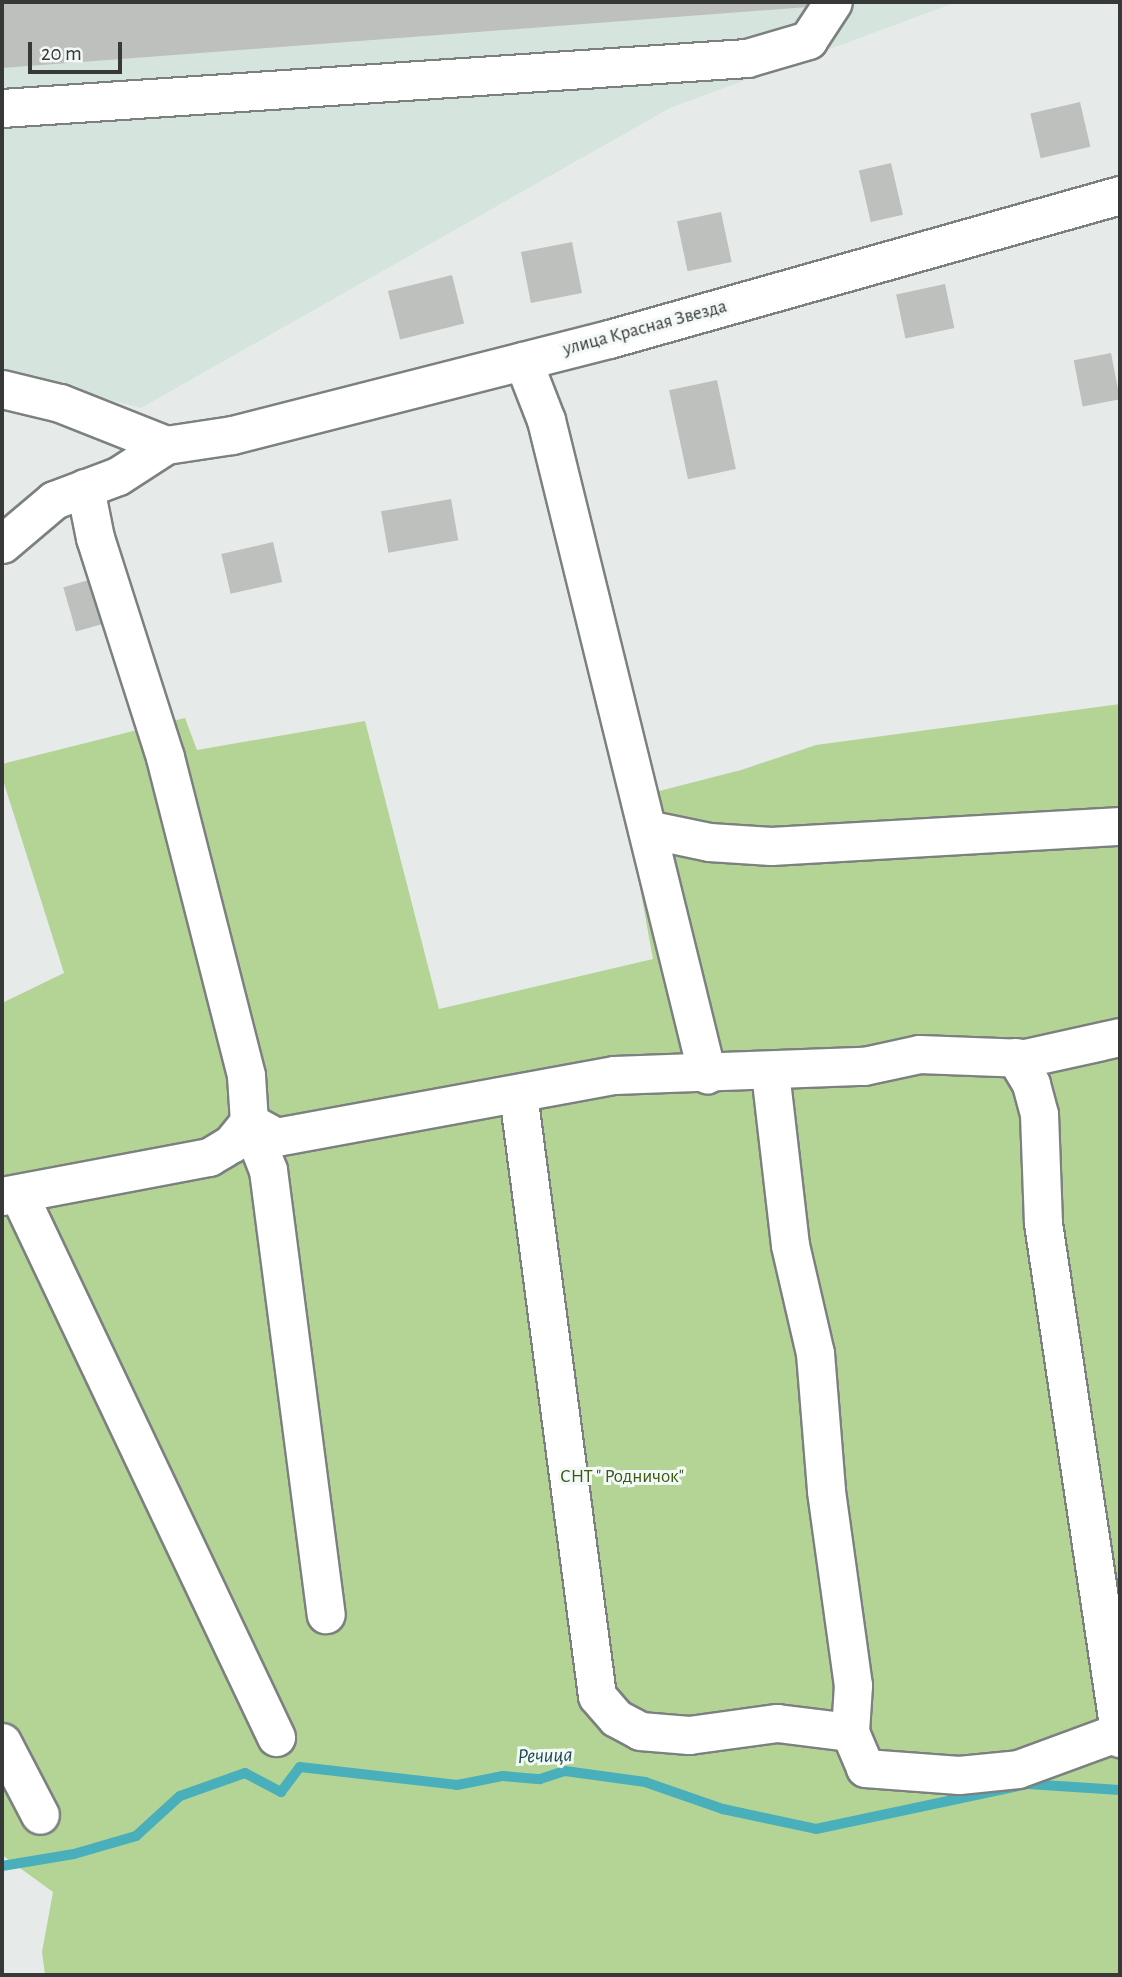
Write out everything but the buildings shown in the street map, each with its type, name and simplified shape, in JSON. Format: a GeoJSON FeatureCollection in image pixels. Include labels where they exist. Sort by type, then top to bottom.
{"type":"FeatureCollection","features":[{"type":"Feature","properties":{"kind":"street"},"geometry":{"type":"LineString","coordinates":[[2,108],[747,58],[808,40],[832,2]]}},
{"type":"Feature","properties":{"kind":"street","name":"улица Красная Звезда"},"geometry":{"type":"LineString","coordinates":[[2,544],[54,500],[118,476],[166,445],[232,435],[523,361],[1120,195]]}},
{"type":"Feature","properties":{"kind":"street"},"geometry":{"type":"LineString","coordinates":[[523,361],[546,420],[707,1074]]}},
{"type":"Feature","properties":{"kind":"street"},"geometry":{"type":"LineString","coordinates":[[2,388],[60,403],[166,445]]}},
{"type":"Feature","properties":{"kind":"street"},"geometry":{"type":"LineString","coordinates":[[85,488],[95,538],[165,757],[246,1076],[249,1122],[268,1170],[326,1614]]}},
{"type":"Feature","properties":{"kind":"street"},"geometry":{"type":"LineString","coordinates":[[647,829],[709,842],[771,846],[1120,825]]}},
{"type":"Feature","properties":{"kind":"street"},"geometry":{"type":"LineString","coordinates":[[249,1122],[276,1137],[614,1075],[770,1072],[864,1066],[919,1054],[1015,1057],[1120,1037]]}},
{"type":"Feature","properties":{"kind":"street"},"geometry":{"type":"LineString","coordinates":[[770,1072],[790,1245],[815,1353],[826,1491],[853,1685],[850,1732],[865,1768],[959,1775],[1018,1769],[1118,1736],[1043,1223],[1039,1114],[1031,1084],[1015,1057]]}},
{"type":"Feature","properties":{"kind":"street"},"geometry":{"type":"LineString","coordinates":[[518,1094],[597,1696],[616,1718],[640,1731],[689,1735],[777,1723],[850,1732]]}},
{"type":"Feature","properties":{"kind":"street"},"geometry":{"type":"LineString","coordinates":[[249,1122],[231,1144],[209,1157],[11,1195],[276,1737]]}},
{"type":"Feature","properties":{"kind":"street"},"geometry":{"type":"LineString","coordinates":[[2,1742],[40,1815]]}},
{"type":"Feature","properties":{"kind":"shaded area"},"geometry":{"type":"Polygon","coordinates":[[[2,2],[957,2],[670,108],[141,408],[2,372],[2,2]]]}},
{"type":"Feature","properties":{"kind":"green space","name":"СНТ \" Родничок\""},"geometry":{"type":"Polygon","coordinates":[[[1120,704],[1120,1975],[45,1975],[42,1952],[53,1892],[2,1855],[2,1003],[64,973],[2,777],[2,764],[185,718],[197,750],[365,721],[439,1009],[653,959],[624,800],[741,770],[816,745],[1120,704]]]}},
{"type":"Feature","properties":{"kind":"waterway","name":"Речица"},"geometry":{"type":"LineString","coordinates":[[2,1866],[74,1854],[136,1836],[180,1796],[245,1773],[281,1792],[300,1767],[457,1785],[503,1776],[540,1779],[565,1771],[645,1782],[723,1809],[816,1829],[1028,1784],[1120,1790]]}}]}
